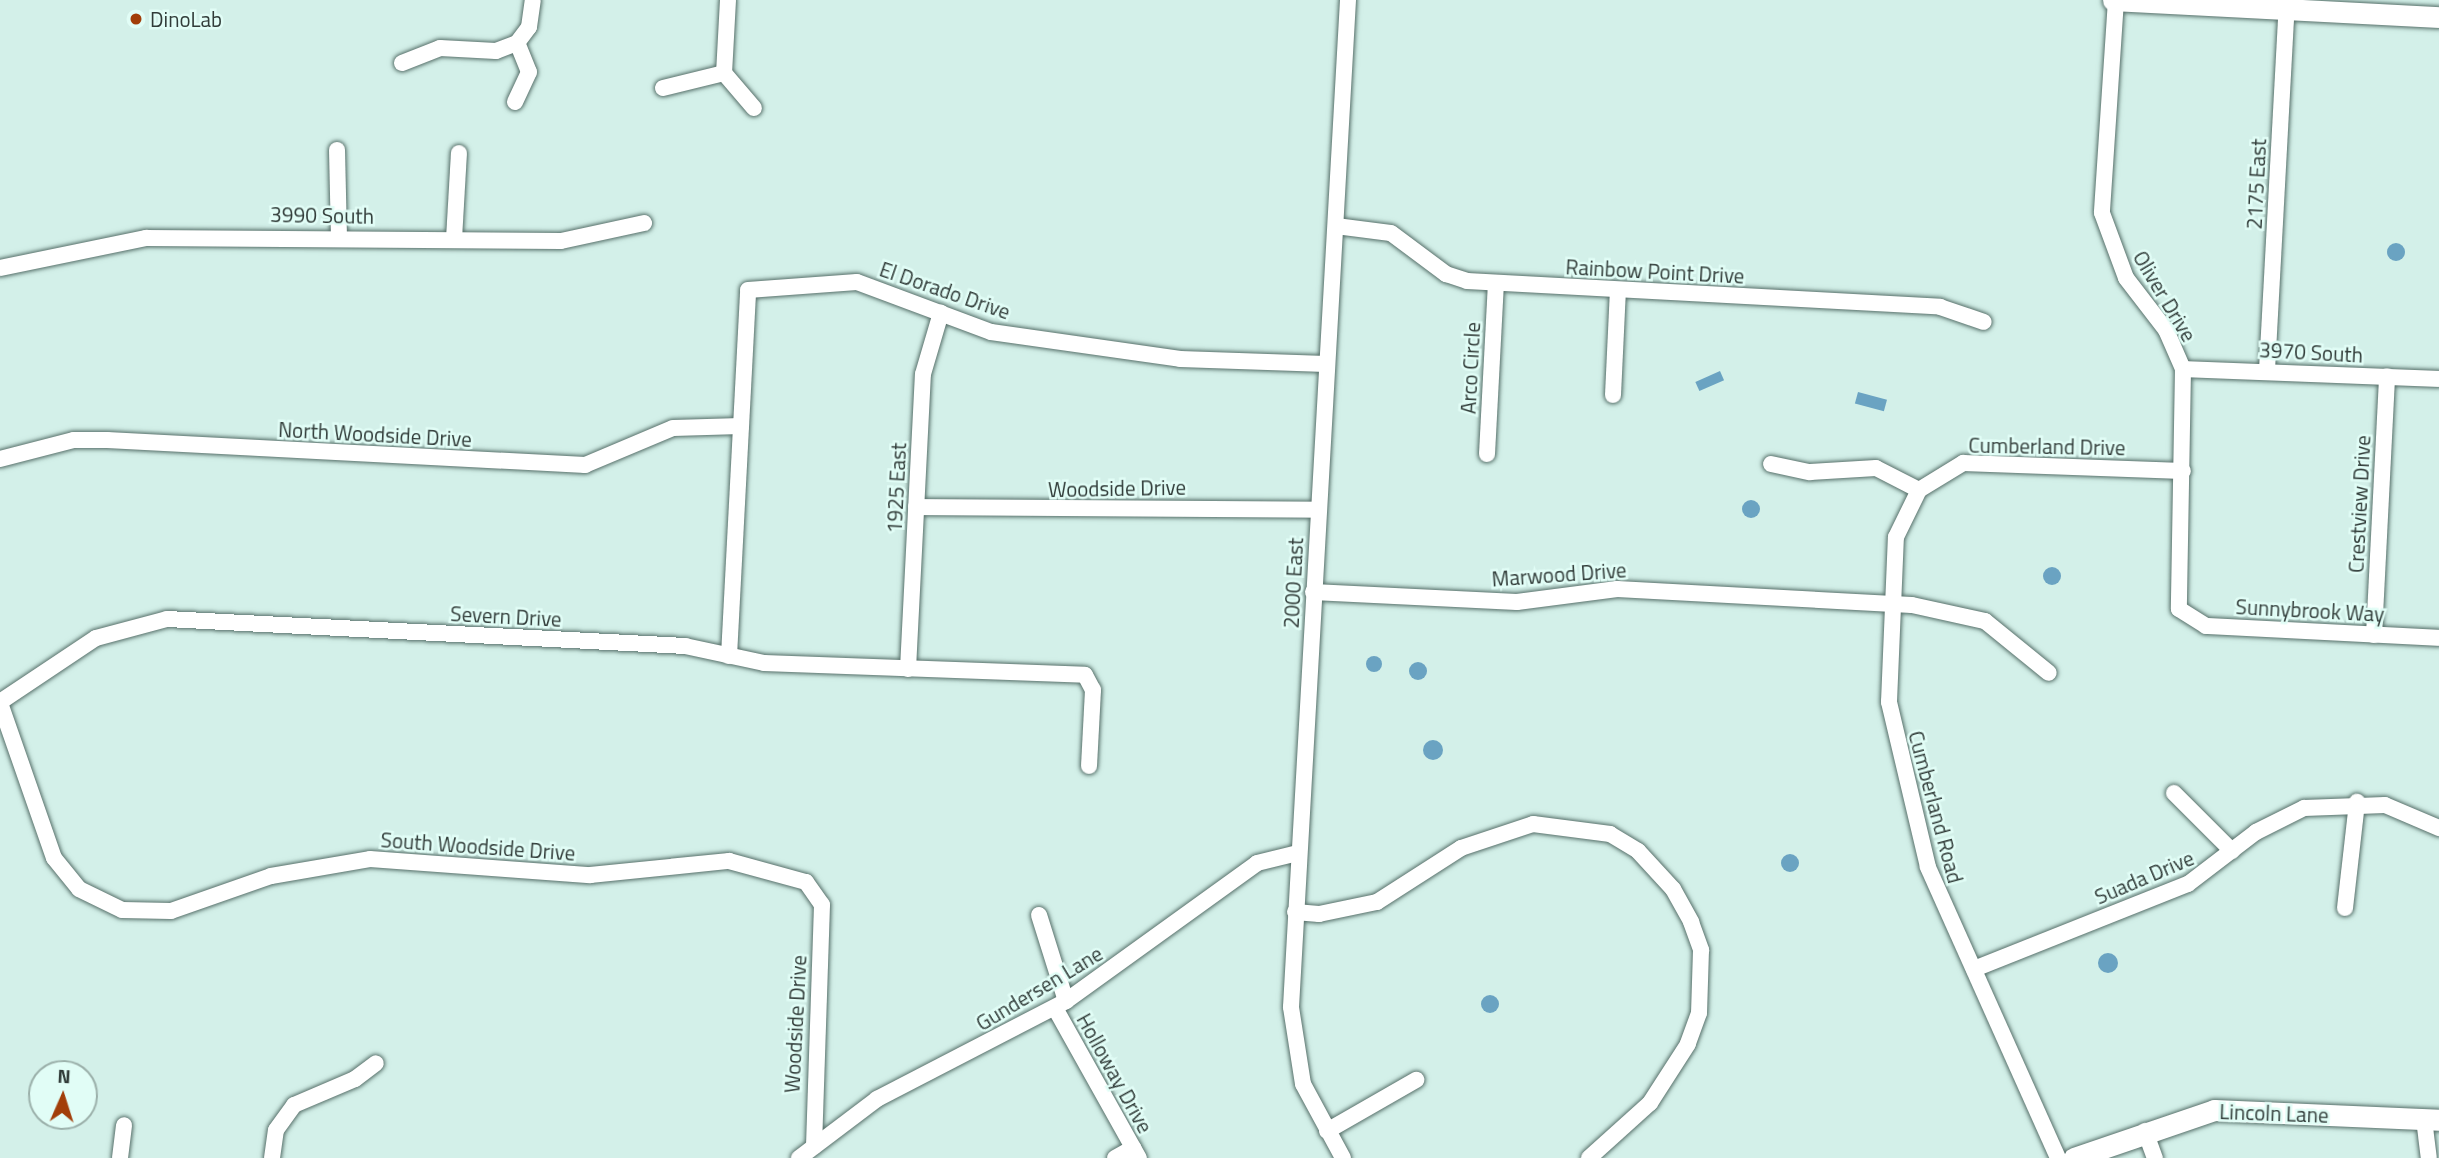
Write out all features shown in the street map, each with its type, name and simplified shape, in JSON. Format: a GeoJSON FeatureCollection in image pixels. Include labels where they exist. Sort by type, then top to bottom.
{"type":"FeatureCollection","features":[{"type":"Feature","properties":{"kind":"street"},"geometry":{"type":"LineString","coordinates":[[402,63],[440,48],[496,51],[516,43],[529,27],[533,0]]}},
{"type":"Feature","properties":{"kind":"street"},"geometry":{"type":"LineString","coordinates":[[728,0],[724,73],[754,108]]}},
{"type":"Feature","properties":{"kind":"street","name":"2000 East"},"geometry":{"type":"LineString","coordinates":[[1343,1158],[1303,1084],[1293,1043],[1298,853],[1348,0]]}},
{"type":"Feature","properties":{"kind":"street"},"geometry":{"type":"LineString","coordinates":[[2115,0],[2286,4],[2439,17]]}},
{"type":"Feature","properties":{"kind":"street","name":"Oliver Drive"},"geometry":{"type":"LineString","coordinates":[[2115,0],[2102,213],[2126,278],[2166,330],[2183,369],[2183,471],[2176,593],[2182,614]]}},
{"type":"Feature","properties":{"kind":"street","name":"2175 East"},"geometry":{"type":"LineString","coordinates":[[2267,370],[2286,4]]}},
{"type":"Feature","properties":{"kind":"street"},"geometry":{"type":"LineString","coordinates":[[515,102],[529,72],[516,43]]}},
{"type":"Feature","properties":{"kind":"street"},"geometry":{"type":"LineString","coordinates":[[663,88],[724,73]]}},
{"type":"Feature","properties":{"kind":"street"},"geometry":{"type":"LineString","coordinates":[[337,150],[339,236]]}},
{"type":"Feature","properties":{"kind":"street"},"geometry":{"type":"LineString","coordinates":[[454,239],[459,153]]}},
{"type":"Feature","properties":{"kind":"street","name":"3990 South"},"geometry":{"type":"LineString","coordinates":[[0,268],[146,238],[339,236],[578,240],[644,223]]}},
{"type":"Feature","properties":{"kind":"street","name":"Rainbow Point Drive"},"geometry":{"type":"LineString","coordinates":[[1336,226],[1391,233],[1446,274],[1496,284],[1940,307],[1984,322]]}},
{"type":"Feature","properties":{"kind":"street","name":"El Dorado Drive"},"geometry":{"type":"LineString","coordinates":[[729,656],[748,290],[857,282],[991,332],[1128,352],[1326,364]]}},
{"type":"Feature","properties":{"kind":"street","name":"Arco Circle"},"geometry":{"type":"LineString","coordinates":[[1487,454],[1496,284]]}},
{"type":"Feature","properties":{"kind":"street"},"geometry":{"type":"LineString","coordinates":[[1613,395],[1618,290]]}},
{"type":"Feature","properties":{"kind":"street","name":"1925 East"},"geometry":{"type":"LineString","coordinates":[[908,669],[926,354],[941,313]]}},
{"type":"Feature","properties":{"kind":"street","name":"3970 South"},"geometry":{"type":"LineString","coordinates":[[2183,369],[2267,370],[2437,379]]}},
{"type":"Feature","properties":{"kind":"street","name":"Crestview Drive"},"geometry":{"type":"LineString","coordinates":[[2374,635],[2386,376]]}},
{"type":"Feature","properties":{"kind":"street","name":"North Woodside Drive"},"geometry":{"type":"LineString","coordinates":[[0,458],[74,440],[107,440],[585,465],[673,428],[741,426]]}},
{"type":"Feature","properties":{"kind":"street","name":"Cumberland Drive"},"geometry":{"type":"LineString","coordinates":[[1919,490],[1951,467],[1976,461],[2183,471]]}},
{"type":"Feature","properties":{"kind":"street"},"geometry":{"type":"LineString","coordinates":[[1770,464],[1810,472],[1885,470],[1919,490]]}},
{"type":"Feature","properties":{"kind":"street","name":"Cumberland Road"},"geometry":{"type":"LineString","coordinates":[[1919,490],[1898,527],[1892,603],[1892,724],[1932,882],[2058,1158]]}},
{"type":"Feature","properties":{"kind":"street","name":"Woodside Drive"},"geometry":{"type":"LineString","coordinates":[[916,507],[1318,510]]}},
{"type":"Feature","properties":{"kind":"street","name":"Marwood Drive"},"geometry":{"type":"LineString","coordinates":[[1313,592],[1507,602],[1617,589],[1892,603],[1985,621],[2049,673]]}},
{"type":"Feature","properties":{"kind":"street","name":"Sunnybrook Way"},"geometry":{"type":"LineString","coordinates":[[2182,614],[2206,626],[2439,638]]}},
{"type":"Feature","properties":{"kind":"street","name":"Severn Drive"},"geometry":{"type":"LineString","coordinates":[[0,703],[96,638],[167,619],[685,646],[729,656],[908,669],[1031,672],[1089,677],[1089,766]]}},
{"type":"Feature","properties":{"kind":"street","name":"South Woodside Drive"},"geometry":{"type":"LineString","coordinates":[[0,703],[54,858],[79,889],[122,910],[171,911],[318,865],[416,859],[590,875],[729,861],[794,876],[818,893],[822,905]]}},
{"type":"Feature","properties":{"kind":"street"},"geometry":{"type":"LineString","coordinates":[[2174,793],[2232,852]]}},
{"type":"Feature","properties":{"kind":"street"},"geometry":{"type":"LineString","coordinates":[[2345,908],[2357,802]]}},
{"type":"Feature","properties":{"kind":"street","name":"Suada Drive"},"geometry":{"type":"LineString","coordinates":[[1974,970],[2188,884],[2278,818],[2357,802],[2408,812],[2439,828]]}},
{"type":"Feature","properties":{"kind":"street"},"geometry":{"type":"LineString","coordinates":[[1295,912],[1319,914],[1377,902],[1461,848],[1533,824],[1610,834],[1638,851],[1672,889],[1691,922],[1701,950],[1699,1013],[1688,1044],[1650,1103],[1589,1158]]}},
{"type":"Feature","properties":{"kind":"street","name":"Gundersen Lane"},"geometry":{"type":"LineString","coordinates":[[799,1158],[877,1099],[1060,1004],[1257,863],[1298,853]]}},
{"type":"Feature","properties":{"kind":"street","name":"Woodside Drive"},"geometry":{"type":"LineString","coordinates":[[814,1146],[822,905]]}},
{"type":"Feature","properties":{"kind":"street","name":"Holloway Drive"},"geometry":{"type":"LineString","coordinates":[[1039,915],[1060,1004],[1136,1153]]}},
{"type":"Feature","properties":{"kind":"street"},"geometry":{"type":"LineString","coordinates":[[272,1158],[276,1130],[294,1105],[355,1079],[376,1063]]}},
{"type":"Feature","properties":{"kind":"street"},"geometry":{"type":"LineString","coordinates":[[1327,1131],[1416,1080]]}},
{"type":"Feature","properties":{"kind":"street","name":"Lincoln Lane"},"geometry":{"type":"LineString","coordinates":[[2074,1158],[2145,1131],[2226,1109],[2431,1119]]}},
{"type":"Feature","properties":{"kind":"street"},"geometry":{"type":"LineString","coordinates":[[2428,1158],[2431,1119]]}},
{"type":"Feature","properties":{"kind":"street"},"geometry":{"type":"LineString","coordinates":[[120,1158],[124,1125]]}},
{"type":"Feature","properties":{"kind":"street"},"geometry":{"type":"LineString","coordinates":[[2145,1131],[2155,1158]]}},
{"type":"Feature","properties":{"kind":"street"},"geometry":{"type":"LineString","coordinates":[[1115,1158],[1136,1153]]}},
{"type":"Feature","properties":{"kind":"water"},"geometry":{"type":"Polygon","coordinates":[[[2392,243],[2400,243],[2405,252],[2403,259],[2392,261],[2387,256],[2387,248],[2392,243]]]}},
{"type":"Feature","properties":{"kind":"water"},"geometry":{"type":"Polygon","coordinates":[[[1720,371],[1724,380],[1699,391],[1695,382],[1720,371]]]}},
{"type":"Feature","properties":{"kind":"water"},"geometry":{"type":"Polygon","coordinates":[[[1858,392],[1887,400],[1884,411],[1855,404],[1858,392]]]}},
{"type":"Feature","properties":{"kind":"water"},"geometry":{"type":"Polygon","coordinates":[[[1751,500],[1757,503],[1760,509],[1757,515],[1751,518],[1745,515],[1742,509],[1745,503],[1751,500]]]}},
{"type":"Feature","properties":{"kind":"water"},"geometry":{"type":"Polygon","coordinates":[[[2048,567],[2056,567],[2061,576],[2059,583],[2048,585],[2043,580],[2043,572],[2048,567]]]}},
{"type":"Feature","properties":{"kind":"water"},"geometry":{"type":"Polygon","coordinates":[[[1374,656],[1380,658],[1380,670],[1374,672],[1368,670],[1366,664],[1368,658],[1374,656]]]}},
{"type":"Feature","properties":{"kind":"water"},"geometry":{"type":"Polygon","coordinates":[[[1418,662],[1424,665],[1427,671],[1424,677],[1418,680],[1412,677],[1409,671],[1412,665],[1418,662]]]}},
{"type":"Feature","properties":{"kind":"water"},"geometry":{"type":"Polygon","coordinates":[[[1433,740],[1440,743],[1443,750],[1440,757],[1433,760],[1426,757],[1423,750],[1426,743],[1433,740]]]}},
{"type":"Feature","properties":{"kind":"water"},"geometry":{"type":"Polygon","coordinates":[[[1790,854],[1796,857],[1799,863],[1796,869],[1790,872],[1784,869],[1781,863],[1784,857],[1790,854]]]}},
{"type":"Feature","properties":{"kind":"water"},"geometry":{"type":"Polygon","coordinates":[[[2108,953],[2115,956],[2118,963],[2115,970],[2108,973],[2101,970],[2098,963],[2101,956],[2108,953]]]}},
{"type":"Feature","properties":{"kind":"water"},"geometry":{"type":"Polygon","coordinates":[[[1490,995],[1496,998],[1499,1004],[1496,1010],[1490,1013],[1484,1010],[1481,1004],[1484,998],[1490,995]]]}},
{"type":"Feature","properties":{"kind":"place","name":"DinoLab"},"geometry":{"type":"Point","coordinates":[136,19]}}]}
